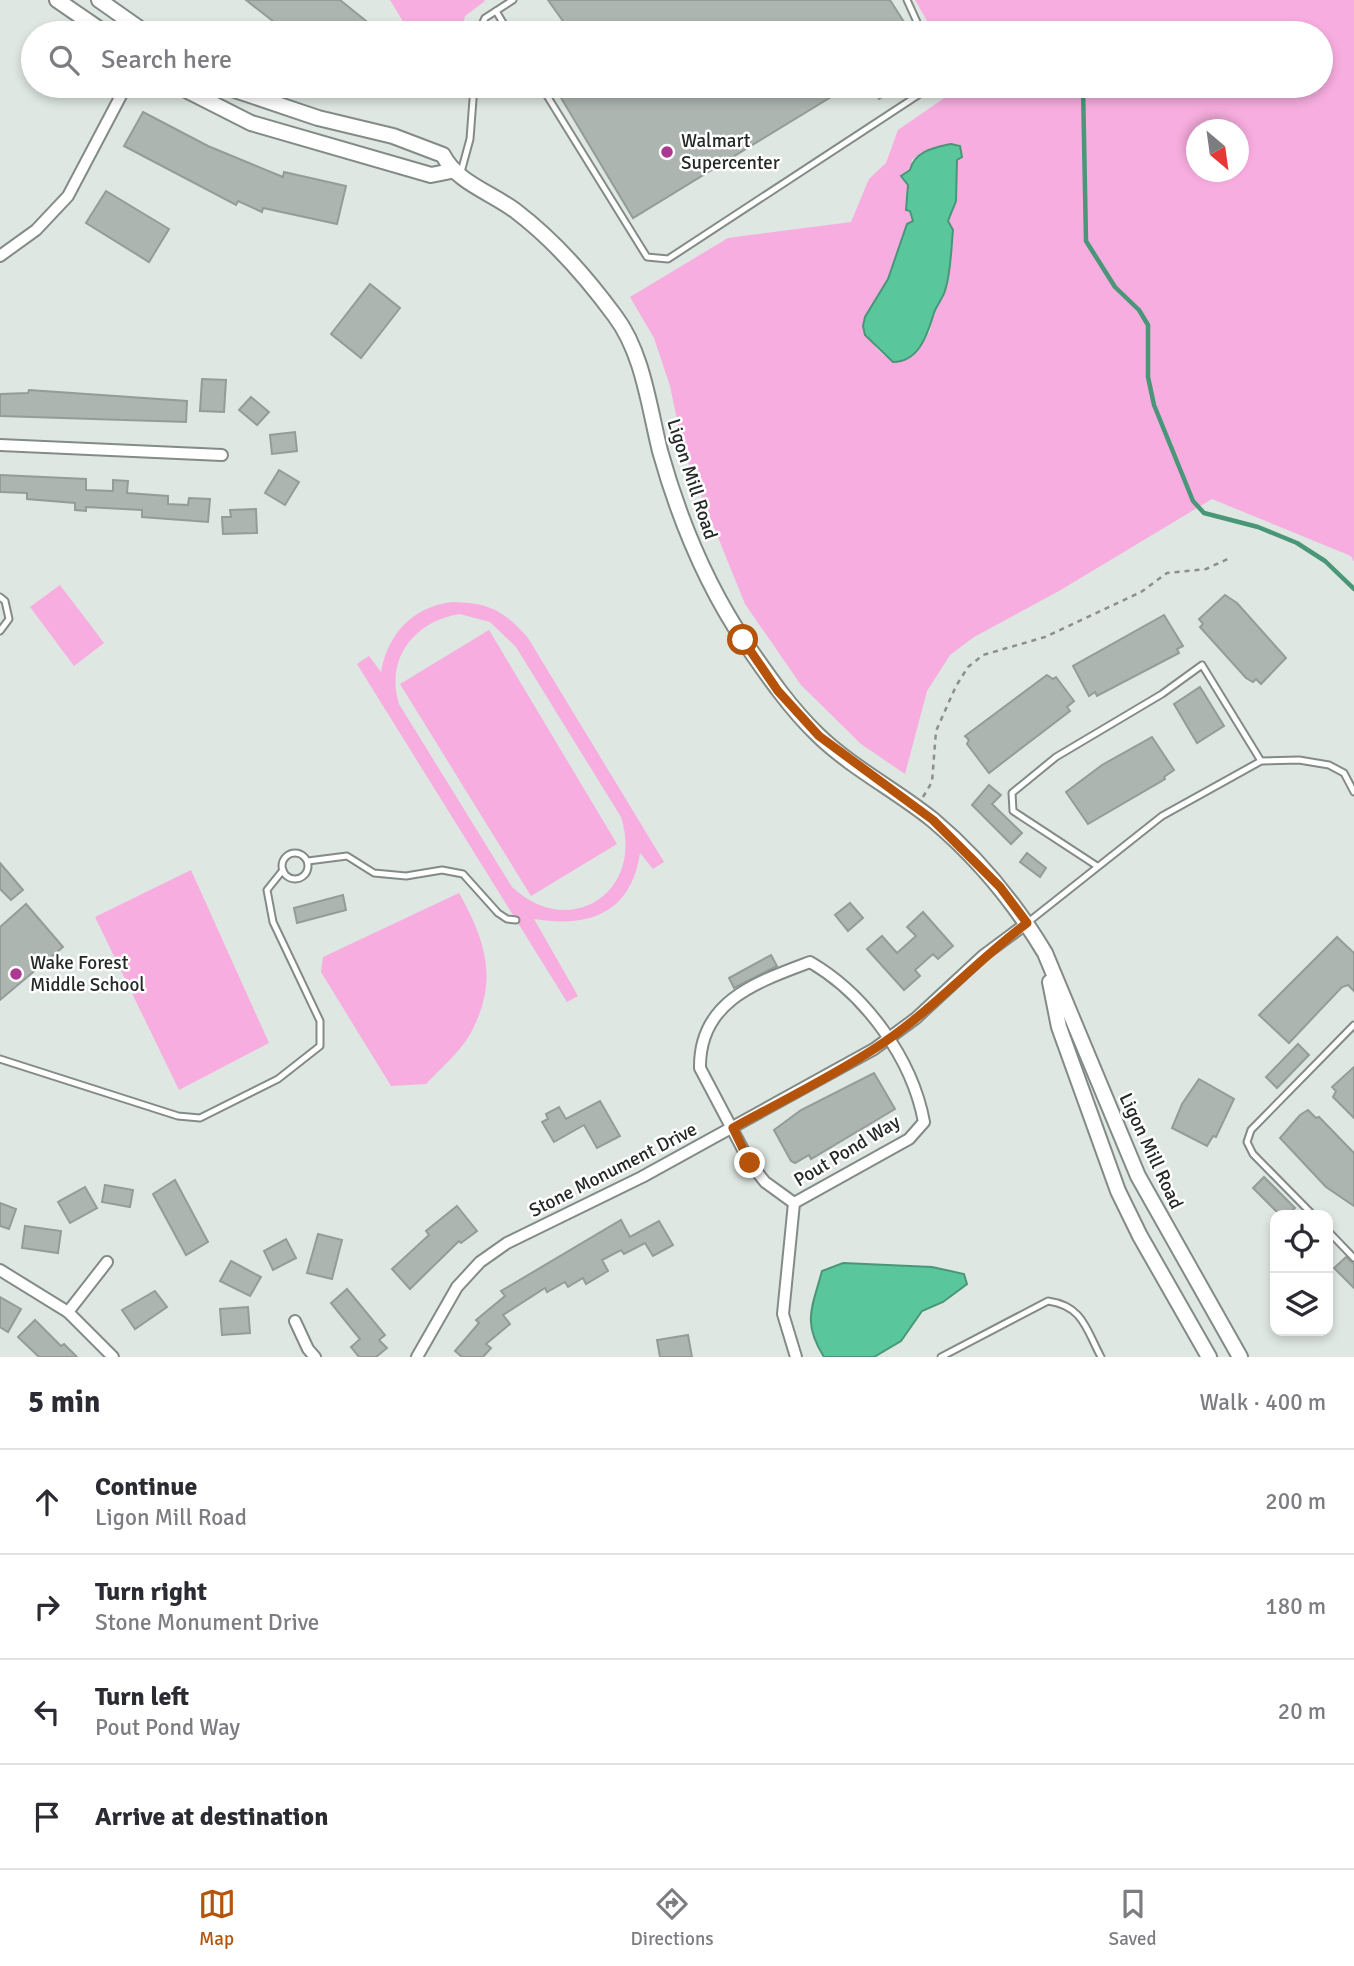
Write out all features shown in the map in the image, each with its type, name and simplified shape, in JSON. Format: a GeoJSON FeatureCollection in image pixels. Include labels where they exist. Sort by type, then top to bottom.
{"type":"FeatureCollection","features":[{"type":"Feature","properties":{"kind":"main road"},"geometry":{"type":"LineString","coordinates":[[57,0],[88,21]]}},
{"type":"Feature","properties":{"kind":"main road"},"geometry":{"type":"LineString","coordinates":[[99,0],[129,21]]}},
{"type":"Feature","properties":{"kind":"main road"},"geometry":{"type":"LineString","coordinates":[[202,98],[251,123],[431,175],[455,173]]}},
{"type":"Feature","properties":{"kind":"main road","name":"Ligon Mill Road"},"geometry":{"type":"LineString","coordinates":[[259,98],[318,118],[393,136],[443,155],[455,173],[516,211],[542,233],[617,318],[639,366],[682,523],[712,587],[778,691],[819,736],[933,820],[1000,887],[1027,923],[1045,953],[1138,1176],[1240,1357]]}},
{"type":"Feature","properties":{"kind":"main road","name":"Ligon Mill Road"},"geometry":{"type":"LineString","coordinates":[[1045,953],[1059,1027],[1118,1191],[1140,1237],[1209,1357]]}},
{"type":"Feature","properties":{"kind":"street"},"geometry":{"type":"LineString","coordinates":[[0,256],[36,230],[68,196],[120,98]]}},
{"type":"Feature","properties":{"kind":"street"},"geometry":{"type":"LineString","coordinates":[[0,445],[222,455]]}},
{"type":"Feature","properties":{"kind":"street","name":"Stone Monument Drive"},"geometry":{"type":"LineString","coordinates":[[417,1357],[457,1287],[480,1262],[507,1243],[642,1178],[888,1039],[1027,923]]}},
{"type":"Feature","properties":{"kind":"street","name":"Pout Pond Way"},"geometry":{"type":"LineString","coordinates":[[810,962],[855,995],[878,1019],[909,1079],[924,1122],[909,1139],[794,1203],[765,1182],[750,1163],[699,1068],[699,1054],[710,1020],[743,992],[810,962]]}},
{"type":"Feature","properties":{"kind":"street","name":"Pout Pond Way"},"geometry":{"type":"LineString","coordinates":[[794,1203],[783,1314],[796,1357]]}},
{"type":"Feature","properties":{"kind":"street"},"geometry":{"type":"LineString","coordinates":[[68,1312],[107,1262]]}},
{"type":"Feature","properties":{"kind":"street"},"geometry":{"type":"LineString","coordinates":[[0,1270],[68,1312],[113,1357]]}},
{"type":"Feature","properties":{"kind":"street"},"geometry":{"type":"LineString","coordinates":[[295,1321],[308,1349],[316,1357]]}},
{"type":"Feature","properties":{"kind":"lane"},"geometry":{"type":"LineString","coordinates":[[484,21],[513,0]]}},
{"type":"Feature","properties":{"kind":"lane"},"geometry":{"type":"LineString","coordinates":[[907,0],[917,21]]}},
{"type":"Feature","properties":{"kind":"lane"},"geometry":{"type":"LineString","coordinates":[[496,11],[502,21]]}},
{"type":"Feature","properties":{"kind":"lane"},"geometry":{"type":"LineString","coordinates":[[455,173],[470,139],[473,98]]}},
{"type":"Feature","properties":{"kind":"lane"},"geometry":{"type":"LineString","coordinates":[[548,98],[647,257],[668,259],[914,98]]}},
{"type":"Feature","properties":{"kind":"lane"},"geometry":{"type":"LineString","coordinates":[[0,597],[5,601],[9,619],[0,631]]}},
{"type":"Feature","properties":{"kind":"lane"},"geometry":{"type":"LineString","coordinates":[[1097,866],[1013,811],[1012,793],[1056,757],[1162,694],[1202,665],[1261,761]]}},
{"type":"Feature","properties":{"kind":"lane"},"geometry":{"type":"LineString","coordinates":[[1027,923],[1162,816],[1261,761],[1299,760],[1329,765],[1344,773],[1354,792]]}},
{"type":"Feature","properties":{"kind":"lane"},"geometry":{"type":"LineString","coordinates":[[293,852],[302,854],[308,861],[308,870],[302,877],[288,877],[283,870],[283,861],[293,852]]}},
{"type":"Feature","properties":{"kind":"lane"},"geometry":{"type":"LineString","coordinates":[[308,861],[347,856],[374,873],[406,876],[442,870],[463,874],[498,913],[507,919],[516,920]]}},
{"type":"Feature","properties":{"kind":"lane"},"geometry":{"type":"LineString","coordinates":[[0,1059],[178,1116],[200,1118],[278,1079],[320,1046],[320,1021],[273,922],[267,890],[283,870]]}},
{"type":"Feature","properties":{"kind":"lane"},"geometry":{"type":"LineString","coordinates":[[1308,1210],[1253,1154],[1247,1143],[1251,1130],[1354,1025]]}},
{"type":"Feature","properties":{"kind":"lane"},"geometry":{"type":"LineString","coordinates":[[1333,1236],[1354,1258]]}},
{"type":"Feature","properties":{"kind":"lane"},"geometry":{"type":"LineString","coordinates":[[941,1357],[1048,1301],[1068,1304],[1079,1315],[1101,1357]]}},
{"type":"Feature","properties":{"kind":"path"},"geometry":{"type":"LineString","coordinates":[[923,797],[932,782],[936,731],[940,720],[956,686],[976,661],[999,649],[1045,637],[1141,592],[1167,573],[1206,569],[1230,558]]}},
{"type":"Feature","properties":{"kind":"shaded area"},"geometry":{"type":"Polygon","coordinates":[[[390,0],[485,1],[465,16],[464,21],[403,21],[390,0]]]}},
{"type":"Feature","properties":{"kind":"shaded area"},"geometry":{"type":"Polygon","coordinates":[[[915,0],[1354,0],[1354,562],[1351,556],[1212,499],[1059,591],[974,637],[950,655],[927,691],[905,774],[861,744],[801,685],[745,604],[684,453],[670,386],[654,338],[630,297],[728,238],[851,222],[869,179],[886,163],[898,130],[944,98],[1333,98],[1333,21],[927,21],[915,0]],[[951,144],[920,153],[912,160],[906,209],[910,211],[913,221],[907,224],[892,271],[866,318],[867,335],[885,356],[900,362],[919,349],[930,331],[933,314],[945,291],[953,230],[948,221],[956,201],[957,160],[951,144]]]}},
{"type":"Feature","properties":{"kind":"shaded area"},"geometry":{"type":"Polygon","coordinates":[[[951,144],[960,146],[962,157],[957,160],[956,201],[948,221],[953,230],[947,284],[920,346],[909,358],[893,362],[865,335],[863,326],[865,317],[888,279],[907,224],[913,221],[910,211],[906,210],[908,185],[901,176],[910,170],[920,154],[951,144]]]}},
{"type":"Feature","properties":{"kind":"shaded area"},"geometry":{"type":"Polygon","coordinates":[[[60,585],[104,643],[74,666],[30,607],[60,585]]]}},
{"type":"Feature","properties":{"kind":"shaded area"},"geometry":{"type":"Polygon","coordinates":[[[452,602],[486,606],[511,621],[528,638],[664,862],[653,869],[640,853],[628,890],[605,912],[573,921],[534,919],[578,996],[567,1002],[357,664],[369,656],[381,672],[390,645],[404,624],[414,616],[452,602]],[[460,614],[444,618],[417,634],[407,645],[396,672],[399,704],[512,887],[534,903],[556,910],[578,909],[597,901],[612,887],[622,868],[626,844],[621,817],[516,647],[490,622],[460,614]]]}},
{"type":"Feature","properties":{"kind":"shaded area"},"geometry":{"type":"Polygon","coordinates":[[[489,630],[617,844],[531,896],[400,684],[489,630]]]}},
{"type":"Feature","properties":{"kind":"shaded area"},"geometry":{"type":"Polygon","coordinates":[[[191,870],[269,1043],[179,1090],[95,917],[191,870]]]}},
{"type":"Feature","properties":{"kind":"shaded area"},"geometry":{"type":"Polygon","coordinates":[[[459,893],[477,929],[486,963],[484,998],[478,1017],[460,1049],[426,1084],[391,1086],[321,972],[323,957],[459,893]]]}},
{"type":"Feature","properties":{"kind":"shaded area"},"geometry":{"type":"Polygon","coordinates":[[[843,1263],[932,1267],[964,1274],[967,1284],[943,1302],[922,1311],[901,1341],[874,1357],[824,1357],[813,1334],[812,1305],[822,1271],[843,1263]]]}},
{"type":"Feature","properties":{"kind":"building"},"geometry":{"type":"Polygon","coordinates":[[[246,0],[340,0],[366,21],[273,21],[246,0]]]}},
{"type":"Feature","properties":{"kind":"building"},"geometry":{"type":"Polygon","coordinates":[[[548,0],[890,0],[903,21],[563,21],[548,0]]]}},
{"type":"Feature","properties":{"kind":"building","name":"Walmart Supercenter"},"geometry":{"type":"Polygon","coordinates":[[[561,98],[829,98],[633,218],[561,98]]]}},
{"type":"Feature","properties":{"kind":"building"},"geometry":{"type":"Polygon","coordinates":[[[143,112],[208,146],[283,177],[284,172],[346,186],[337,224],[263,208],[262,212],[238,201],[236,205],[124,146],[143,112]]]}},
{"type":"Feature","properties":{"kind":"building"},"geometry":{"type":"Polygon","coordinates":[[[106,191],[169,229],[149,262],[86,223],[106,191]]]}},
{"type":"Feature","properties":{"kind":"building"},"geometry":{"type":"Polygon","coordinates":[[[370,284],[400,308],[361,358],[331,334],[370,284]]]}},
{"type":"Feature","properties":{"kind":"building"},"geometry":{"type":"Polygon","coordinates":[[[202,379],[226,380],[224,412],[200,411],[202,379]]]}},
{"type":"Feature","properties":{"kind":"building"},"geometry":{"type":"Polygon","coordinates":[[[29,390],[187,401],[186,422],[0,416],[0,394],[28,393],[29,390]]]}},
{"type":"Feature","properties":{"kind":"building"},"geometry":{"type":"Polygon","coordinates":[[[251,397],[269,412],[257,425],[239,410],[251,397]]]}},
{"type":"Feature","properties":{"kind":"building"},"geometry":{"type":"Polygon","coordinates":[[[295,432],[297,451],[272,454],[270,435],[295,432]]]}},
{"type":"Feature","properties":{"kind":"building"},"geometry":{"type":"Polygon","coordinates":[[[279,470],[299,482],[285,505],[265,493],[279,470]]]}},
{"type":"Feature","properties":{"kind":"building"},"geometry":{"type":"Polygon","coordinates":[[[0,475],[86,479],[86,490],[113,491],[113,480],[128,481],[127,493],[168,496],[168,504],[188,505],[189,498],[210,499],[208,522],[142,517],[142,510],[86,507],[86,511],[75,510],[75,503],[27,499],[27,493],[0,492],[0,475]]]}},
{"type":"Feature","properties":{"kind":"building"},"geometry":{"type":"Polygon","coordinates":[[[256,509],[257,533],[223,534],[222,517],[231,517],[230,510],[256,509]]]}},
{"type":"Feature","properties":{"kind":"building"},"geometry":{"type":"Polygon","coordinates":[[[1225,595],[1237,603],[1286,658],[1261,684],[1256,679],[1253,682],[1246,678],[1200,627],[1203,624],[1199,619],[1225,595]]]}},
{"type":"Feature","properties":{"kind":"building"},"geometry":{"type":"Polygon","coordinates":[[[1164,615],[1183,646],[1177,649],[1179,653],[1097,696],[1095,692],[1089,696],[1073,666],[1164,615]]]}},
{"type":"Feature","properties":{"kind":"building"},"geometry":{"type":"Polygon","coordinates":[[[1047,675],[1053,679],[1056,677],[1074,701],[1067,707],[1070,711],[989,773],[967,744],[969,740],[965,736],[1047,675]]]}},
{"type":"Feature","properties":{"kind":"building"},"geometry":{"type":"Polygon","coordinates":[[[1200,687],[1224,726],[1197,743],[1174,704],[1200,687]]]}},
{"type":"Feature","properties":{"kind":"building"},"geometry":{"type":"Polygon","coordinates":[[[1152,737],[1174,770],[1164,777],[1165,779],[1088,824],[1066,792],[1102,765],[1152,737]]]}},
{"type":"Feature","properties":{"kind":"building"},"geometry":{"type":"Polygon","coordinates":[[[989,785],[1001,795],[992,804],[1022,833],[1011,844],[972,805],[989,785]]]}},
{"type":"Feature","properties":{"kind":"building"},"geometry":{"type":"Polygon","coordinates":[[[1027,853],[1046,868],[1040,877],[1020,862],[1027,853]]]}},
{"type":"Feature","properties":{"kind":"building"},"geometry":{"type":"Polygon","coordinates":[[[0,863],[23,890],[11,900],[0,889],[0,863]]]}},
{"type":"Feature","properties":{"kind":"building"},"geometry":{"type":"Polygon","coordinates":[[[343,895],[346,910],[297,923],[294,908],[343,895]]]}},
{"type":"Feature","properties":{"kind":"building"},"geometry":{"type":"Polygon","coordinates":[[[850,903],[863,918],[848,931],[835,915],[850,903]]]}},
{"type":"Feature","properties":{"kind":"building","name":"Wake Forest Middle School"},"geometry":{"type":"Polygon","coordinates":[[[26,904],[63,947],[0,1000],[0,927],[26,904]]]}},
{"type":"Feature","properties":{"kind":"building"},"geometry":{"type":"Polygon","coordinates":[[[923,912],[953,946],[938,959],[933,954],[915,970],[920,976],[904,990],[867,949],[882,936],[897,953],[916,936],[907,927],[923,912]]]}},
{"type":"Feature","properties":{"kind":"building"},"geometry":{"type":"Polygon","coordinates":[[[1337,937],[1354,953],[1354,991],[1348,985],[1342,987],[1289,1043],[1259,1015],[1337,937]]]}},
{"type":"Feature","properties":{"kind":"building"},"geometry":{"type":"Polygon","coordinates":[[[771,955],[777,966],[734,988],[729,978],[771,955]]]}},
{"type":"Feature","properties":{"kind":"building"},"geometry":{"type":"Polygon","coordinates":[[[1298,1044],[1309,1055],[1277,1088],[1266,1077],[1298,1044]]]}},
{"type":"Feature","properties":{"kind":"building"},"geometry":{"type":"Polygon","coordinates":[[[1354,1067],[1354,1118],[1333,1097],[1336,1091],[1332,1087],[1354,1067]]]}},
{"type":"Feature","properties":{"kind":"building"},"geometry":{"type":"Polygon","coordinates":[[[874,1073],[895,1109],[811,1159],[809,1155],[795,1163],[791,1161],[774,1130],[801,1110],[874,1073]]]}},
{"type":"Feature","properties":{"kind":"building"},"geometry":{"type":"Polygon","coordinates":[[[1199,1079],[1234,1099],[1216,1137],[1213,1136],[1207,1146],[1172,1128],[1182,1104],[1199,1079]]]}},
{"type":"Feature","properties":{"kind":"building"},"geometry":{"type":"Polygon","coordinates":[[[600,1101],[620,1136],[597,1148],[584,1125],[554,1142],[542,1122],[548,1119],[546,1114],[559,1107],[566,1119],[600,1101]]]}},
{"type":"Feature","properties":{"kind":"building"},"geometry":{"type":"Polygon","coordinates":[[[1308,1110],[1316,1118],[1319,1117],[1354,1153],[1354,1206],[1326,1187],[1280,1138],[1300,1115],[1308,1110]]]}},
{"type":"Feature","properties":{"kind":"building"},"geometry":{"type":"Polygon","coordinates":[[[1264,1177],[1295,1208],[1275,1210],[1253,1188],[1264,1177]]]}},
{"type":"Feature","properties":{"kind":"building"},"geometry":{"type":"Polygon","coordinates":[[[175,1180],[208,1242],[186,1255],[153,1194],[175,1180]]]}},
{"type":"Feature","properties":{"kind":"building"},"geometry":{"type":"Polygon","coordinates":[[[105,1185],[133,1190],[130,1207],[102,1202],[105,1185]]]}},
{"type":"Feature","properties":{"kind":"building"},"geometry":{"type":"Polygon","coordinates":[[[85,1187],[97,1208],[70,1223],[58,1202],[85,1187]]]}},
{"type":"Feature","properties":{"kind":"building"},"geometry":{"type":"Polygon","coordinates":[[[0,1203],[16,1209],[9,1229],[0,1226],[0,1203]]]}},
{"type":"Feature","properties":{"kind":"building"},"geometry":{"type":"Polygon","coordinates":[[[457,1206],[477,1231],[461,1243],[459,1241],[410,1289],[392,1269],[429,1235],[426,1231],[457,1206]]]}},
{"type":"Feature","properties":{"kind":"building"},"geometry":{"type":"Polygon","coordinates":[[[621,1220],[630,1237],[659,1221],[673,1245],[653,1256],[645,1243],[624,1254],[621,1250],[602,1260],[608,1271],[586,1284],[583,1278],[568,1287],[565,1282],[547,1292],[545,1288],[503,1315],[510,1324],[486,1344],[491,1348],[483,1357],[462,1357],[455,1351],[479,1323],[476,1320],[505,1296],[501,1291],[621,1220]]]}},
{"type":"Feature","properties":{"kind":"building"},"geometry":{"type":"Polygon","coordinates":[[[25,1226],[61,1231],[58,1253],[22,1248],[25,1226]]]}},
{"type":"Feature","properties":{"kind":"building"},"geometry":{"type":"Polygon","coordinates":[[[318,1234],[342,1240],[332,1279],[307,1273],[318,1234]]]}},
{"type":"Feature","properties":{"kind":"building"},"geometry":{"type":"Polygon","coordinates":[[[286,1239],[296,1258],[273,1270],[264,1251],[286,1239]]]}},
{"type":"Feature","properties":{"kind":"building"},"geometry":{"type":"Polygon","coordinates":[[[1346,1257],[1354,1264],[1354,1288],[1334,1268],[1346,1257]]]}},
{"type":"Feature","properties":{"kind":"building"},"geometry":{"type":"Polygon","coordinates":[[[231,1261],[261,1277],[250,1296],[220,1281],[231,1261]]]}},
{"type":"Feature","properties":{"kind":"building"},"geometry":{"type":"Polygon","coordinates":[[[347,1289],[385,1335],[379,1340],[387,1348],[376,1357],[359,1357],[351,1347],[360,1339],[331,1303],[347,1289]]]}},
{"type":"Feature","properties":{"kind":"building"},"geometry":{"type":"Polygon","coordinates":[[[155,1291],[167,1307],[135,1329],[122,1310],[155,1291]]]}},
{"type":"Feature","properties":{"kind":"building"},"geometry":{"type":"Polygon","coordinates":[[[0,1297],[21,1309],[8,1332],[0,1327],[0,1297]]]}},
{"type":"Feature","properties":{"kind":"building"},"geometry":{"type":"Polygon","coordinates":[[[248,1307],[250,1333],[222,1335],[220,1309],[248,1307]]]}},
{"type":"Feature","properties":{"kind":"building"},"geometry":{"type":"Polygon","coordinates":[[[35,1320],[61,1346],[64,1344],[77,1357],[39,1357],[18,1337],[35,1320]]]}},
{"type":"Feature","properties":{"kind":"building"},"geometry":{"type":"Polygon","coordinates":[[[688,1335],[692,1357],[660,1357],[657,1340],[688,1335]]]}},
{"type":"Feature","properties":{"kind":"waterway"},"geometry":{"type":"LineString","coordinates":[[1083,98],[1086,241],[1115,287],[1139,310],[1148,325],[1148,377],[1154,405],[1193,501],[1204,513],[1258,527],[1297,543],[1325,561],[1354,589]]}},
{"type":"Feature","properties":{"kind":"place","name":"Walmart Supercenter"},"geometry":{"type":"Point","coordinates":[667,152]}},
{"type":"Feature","properties":{"kind":"place","name":"Wake Forest Middle School"},"geometry":{"type":"Point","coordinates":[16,974]}},
{"type":"Feature","properties":{"kind":"route"},"geometry":{"type":"LineString","coordinates":[[743,640],[778,691],[819,736],[933,820],[1000,887],[1027,923],[984,956],[916,1018],[874,1049],[733,1128],[750,1163]]}}]}
